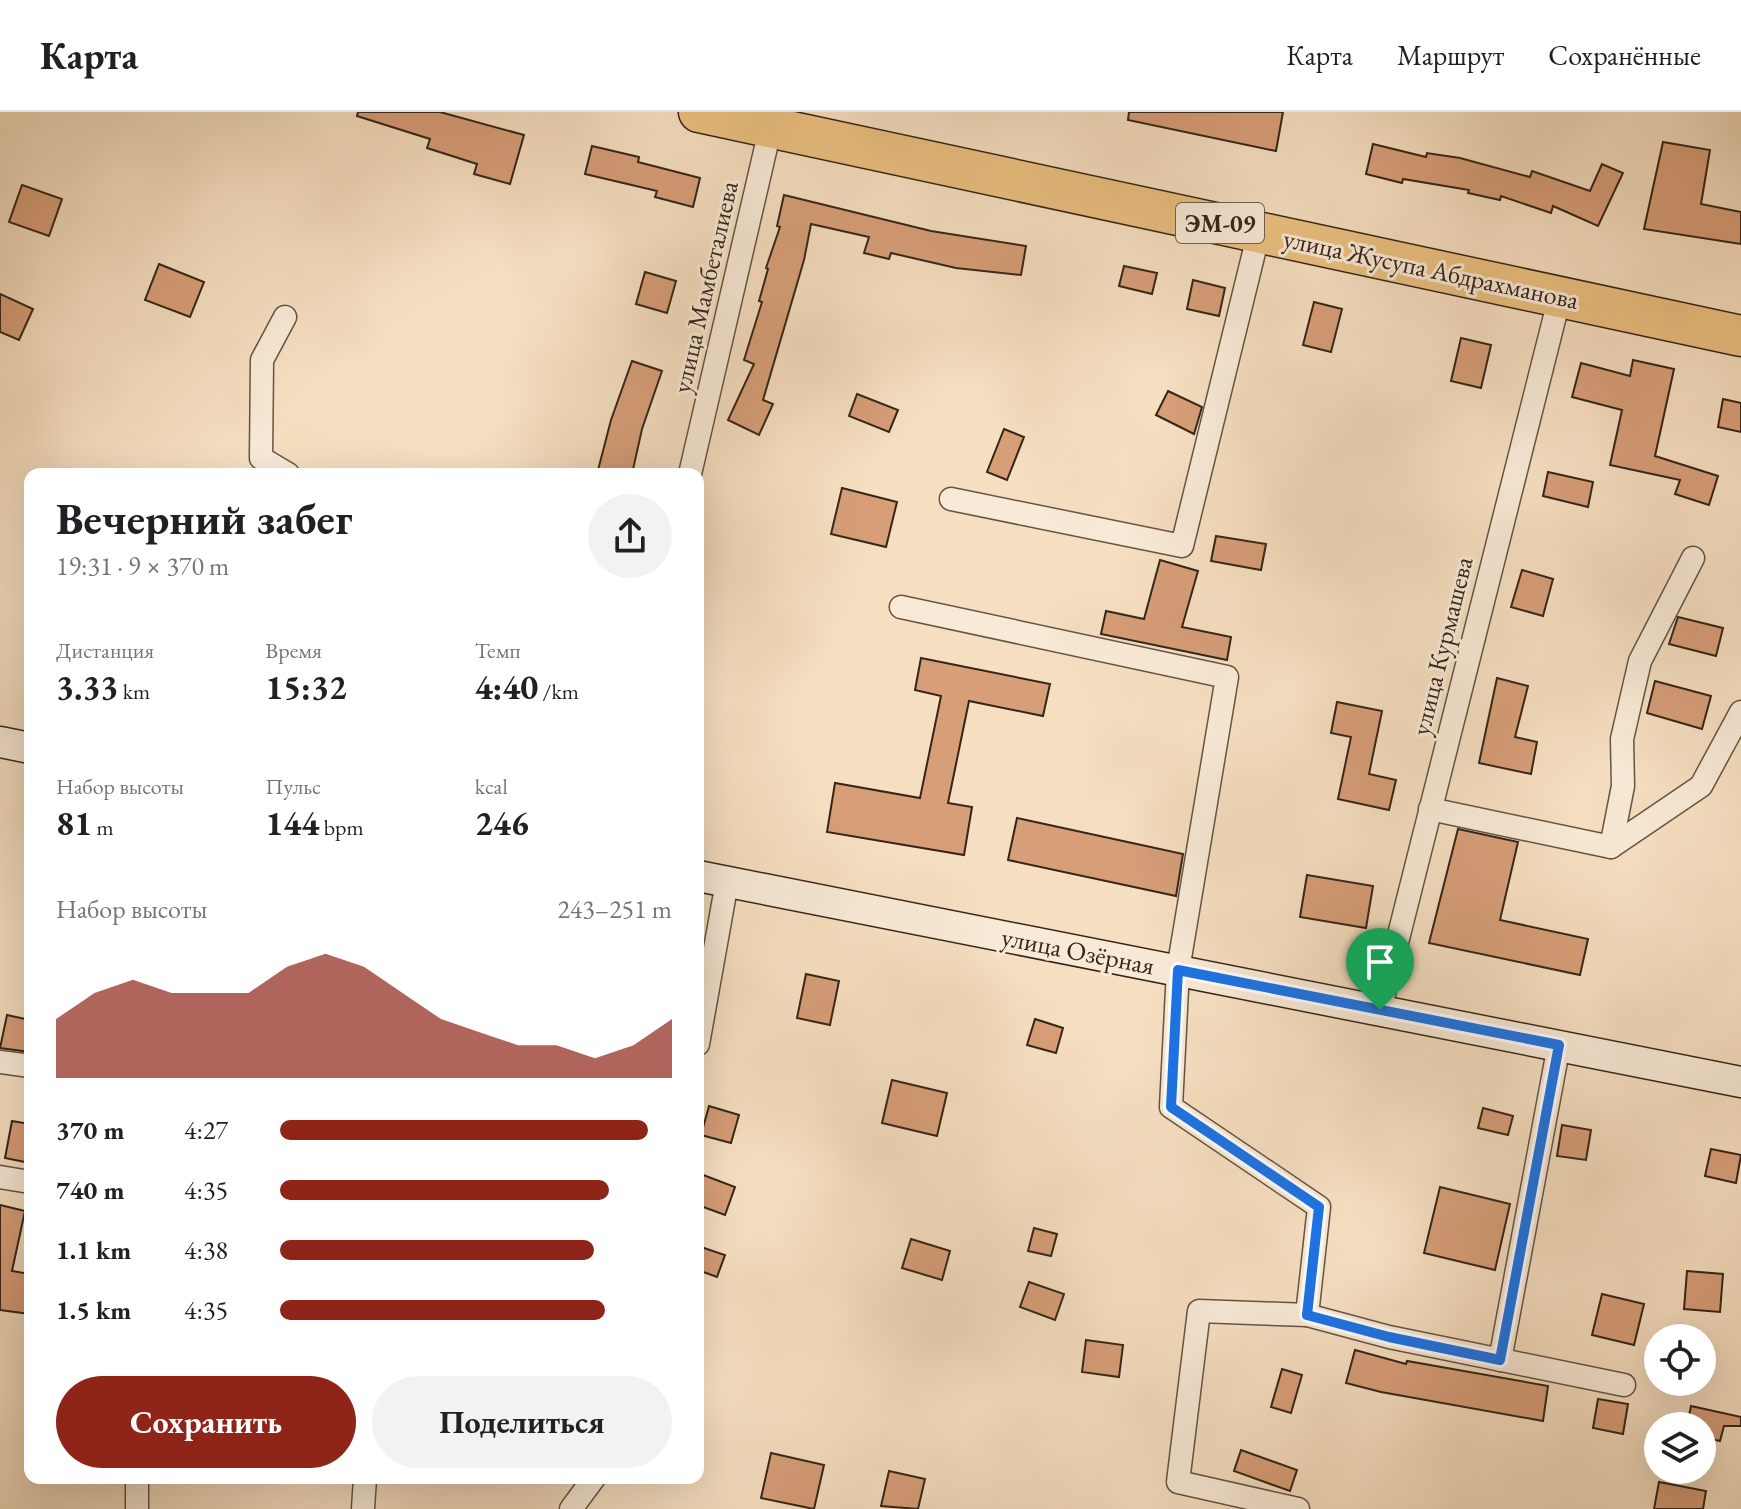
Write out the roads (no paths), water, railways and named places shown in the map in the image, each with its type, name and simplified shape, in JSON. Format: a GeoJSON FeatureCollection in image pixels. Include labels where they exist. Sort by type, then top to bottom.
{"type":"FeatureCollection","features":[{"type":"Feature","properties":{"kind":"highway","name":"улица Жусупа Абдрахманова"},"geometry":{"type":"LineString","coordinates":[[699,112],[772,120],[1259,232],[1741,336]]}},
{"type":"Feature","properties":{"kind":"street","name":"улица Мамбеталиева"},"geometry":{"type":"LineString","coordinates":[[691,468],[772,120]]}},
{"type":"Feature","properties":{"kind":"street"},"geometry":{"type":"LineString","coordinates":[[951,499],[1182,546],[1259,232]]}},
{"type":"Feature","properties":{"kind":"street","name":"улица Курмашева"},"geometry":{"type":"LineString","coordinates":[[1380,1010],[1560,296]]}},
{"type":"Feature","properties":{"kind":"street"},"geometry":{"type":"LineString","coordinates":[[278,468],[261,458],[262,360],[285,317]]}},
{"type":"Feature","properties":{"kind":"street"},"geometry":{"type":"LineString","coordinates":[[1611,847],[1623,786],[1622,739],[1640,661],[1693,558]]}},
{"type":"Feature","properties":{"kind":"street"},"geometry":{"type":"LineString","coordinates":[[901,607],[1227,677],[1178,970],[1171,1107],[1319,1207],[1307,1315]]}},
{"type":"Feature","properties":{"kind":"street"},"geometry":{"type":"LineString","coordinates":[[1430,809],[1611,847],[1701,786],[1741,712]]}},
{"type":"Feature","properties":{"kind":"street"},"geometry":{"type":"LineString","coordinates":[[0,742],[24,747]]}},
{"type":"Feature","properties":{"kind":"street"},"geometry":{"type":"LineString","coordinates":[[704,978],[713,879]]}},
{"type":"Feature","properties":{"kind":"street","name":"улица Озёрная"},"geometry":{"type":"LineString","coordinates":[[713,879],[1741,1082]]}},
{"type":"Feature","properties":{"kind":"street"},"geometry":{"type":"LineString","coordinates":[[1500,1360],[1559,1045]]}},
{"type":"Feature","properties":{"kind":"street"},"geometry":{"type":"LineString","coordinates":[[0,1062],[24,1065]]}},
{"type":"Feature","properties":{"kind":"street"},"geometry":{"type":"LineString","coordinates":[[0,1177],[24,1181]]}},
{"type":"Feature","properties":{"kind":"street"},"geometry":{"type":"LineString","coordinates":[[1298,1509],[1178,1482],[1199,1311],[1307,1315],[1389,1337],[1624,1385]]}},
{"type":"Feature","properties":{"kind":"street"},"geometry":{"type":"LineString","coordinates":[[137,1484],[137,1509]]}},
{"type":"Feature","properties":{"kind":"street"},"geometry":{"type":"LineString","coordinates":[[363,1509],[365,1484]]}},
{"type":"Feature","properties":{"kind":"street"},"geometry":{"type":"LineString","coordinates":[[571,1509],[590,1484]]}}]}
